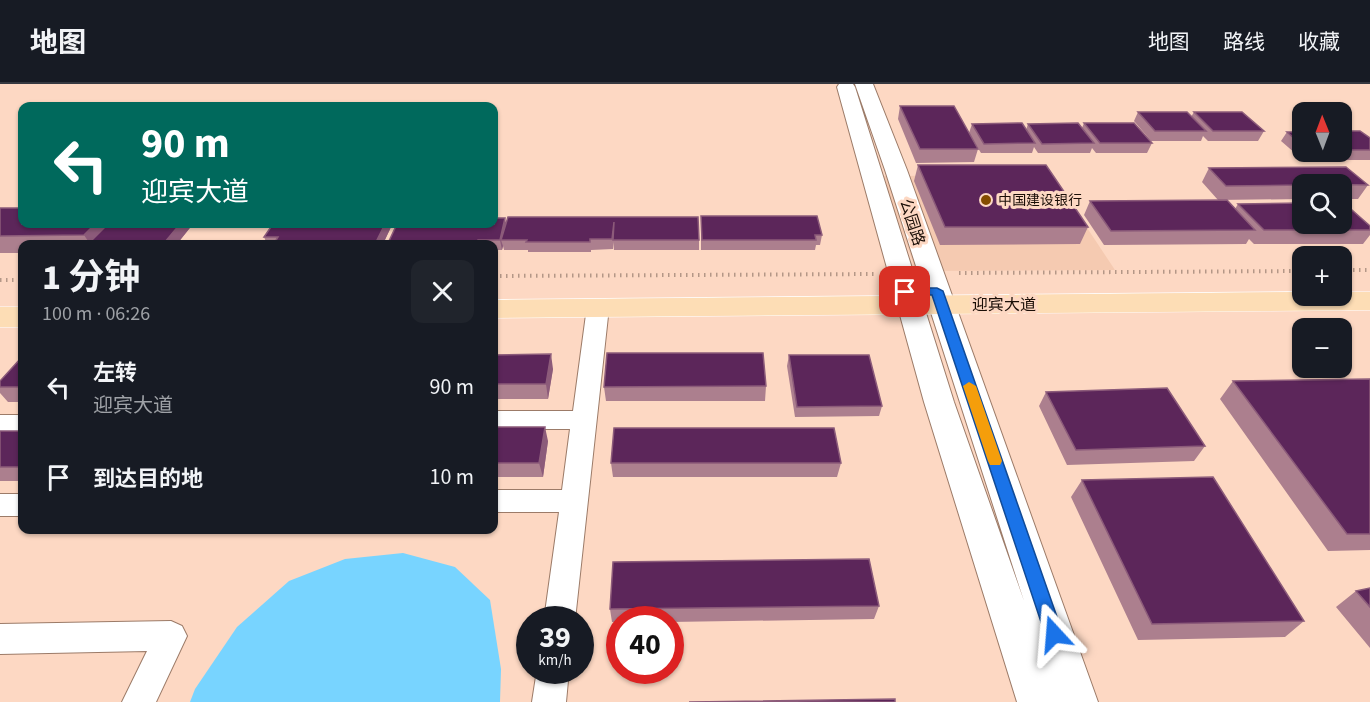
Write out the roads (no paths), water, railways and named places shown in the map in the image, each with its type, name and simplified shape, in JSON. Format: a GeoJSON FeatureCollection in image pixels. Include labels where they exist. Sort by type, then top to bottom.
{"type":"FeatureCollection","features":[{"type":"Feature","properties":{"kind":"main road"},"geometry":{"type":"LineString","coordinates":[[1352,288],[1370,287]]}},
{"type":"Feature","properties":{"kind":"main road","name":"迎宾大道"},"geometry":{"type":"LineString","coordinates":[[939,298],[1292,288]]}},
{"type":"Feature","properties":{"kind":"main road","name":"迎宾大道"},"geometry":{"type":"LineString","coordinates":[[498,296],[1370,301]]}},
{"type":"Feature","properties":{"kind":"main road","name":"迎宾大道"},"geometry":{"type":"LineString","coordinates":[[498,309],[907,298]]}},
{"type":"Feature","properties":{"kind":"main road"},"geometry":{"type":"LineString","coordinates":[[0,300],[18,300]]}},
{"type":"Feature","properties":{"kind":"main road"},"geometry":{"type":"LineString","coordinates":[[0,317],[18,316]]}},
{"type":"Feature","properties":{"kind":"street"},"geometry":{"type":"LineString","coordinates":[[845,84],[907,298],[1038,702]]}},
{"type":"Feature","properties":{"kind":"street","name":"公园路"},"geometry":{"type":"LineString","coordinates":[[864,84],[1077,702]]}},
{"type":"Feature","properties":{"kind":"street"},"geometry":{"type":"LineString","coordinates":[[561,606],[598,307]]}},
{"type":"Feature","properties":{"kind":"street"},"geometry":{"type":"LineString","coordinates":[[498,420],[584,420]]}},
{"type":"Feature","properties":{"kind":"street"},"geometry":{"type":"LineString","coordinates":[[0,424],[18,424]]}},
{"type":"Feature","properties":{"kind":"street"},"geometry":{"type":"LineString","coordinates":[[498,501],[573,501]]}},
{"type":"Feature","properties":{"kind":"street"},"geometry":{"type":"LineString","coordinates":[[0,505],[18,505]]}},
{"type":"Feature","properties":{"kind":"street"},"geometry":{"type":"LineString","coordinates":[[0,639],[171,636],[140,702]]}},
{"type":"Feature","properties":{"kind":"street"},"geometry":{"type":"LineString","coordinates":[[549,702],[551,684]]}},
{"type":"Feature","properties":{"kind":"water"},"geometry":{"type":"Polygon","coordinates":[[[403,553],[455,567],[490,600],[501,669],[500,702],[190,702],[195,689],[237,627],[289,581],[345,559],[403,553]]]}},
{"type":"Feature","properties":{"kind":"place","name":"中国建设银行"},"geometry":{"type":"Point","coordinates":[986,200]}}]}
